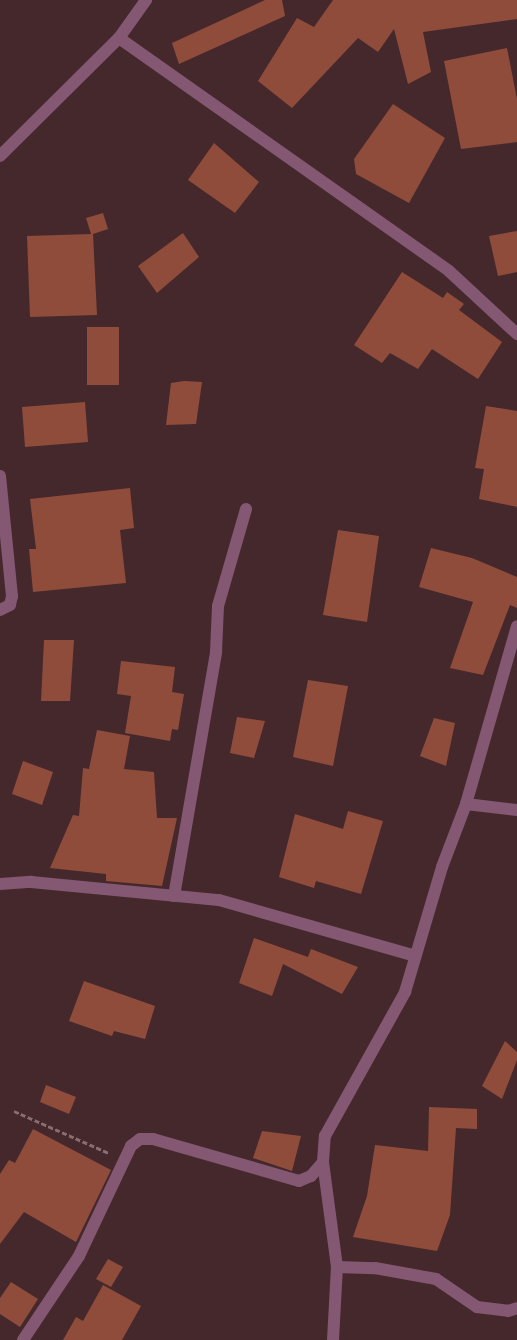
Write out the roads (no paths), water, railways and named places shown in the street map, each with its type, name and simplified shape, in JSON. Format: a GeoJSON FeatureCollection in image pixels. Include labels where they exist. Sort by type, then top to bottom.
{"type":"FeatureCollection","features":[{"type":"Feature","properties":{"kind":"street"},"geometry":{"type":"LineString","coordinates":[[0,156],[119,38],[146,0]]}},
{"type":"Feature","properties":{"kind":"street"},"geometry":{"type":"LineString","coordinates":[[119,38],[449,271],[517,334]]}},
{"type":"Feature","properties":{"kind":"street"},"geometry":{"type":"LineString","coordinates":[[0,476],[12,596],[10,605],[0,610]]}},
{"type":"Feature","properties":{"kind":"street"},"geometry":{"type":"LineString","coordinates":[[174,896],[216,652],[218,606],[246,509]]}},
{"type":"Feature","properties":{"kind":"street"},"geometry":{"type":"LineString","coordinates":[[333,1340],[336,1266],[323,1162],[325,1136],[405,992],[442,867],[466,804],[517,626]]}},
{"type":"Feature","properties":{"kind":"street"},"geometry":{"type":"LineString","coordinates":[[466,804],[517,810]]}},
{"type":"Feature","properties":{"kind":"street"},"geometry":{"type":"LineString","coordinates":[[0,884],[31,882],[218,900],[415,956]]}},
{"type":"Feature","properties":{"kind":"street"},"geometry":{"type":"LineString","coordinates":[[23,1340],[79,1256],[131,1146],[140,1139],[153,1139],[299,1181],[311,1176],[323,1162]]}},
{"type":"Feature","properties":{"kind":"street"},"geometry":{"type":"LineString","coordinates":[[336,1266],[375,1268],[436,1278],[477,1307],[508,1312],[517,1308]]}}]}
